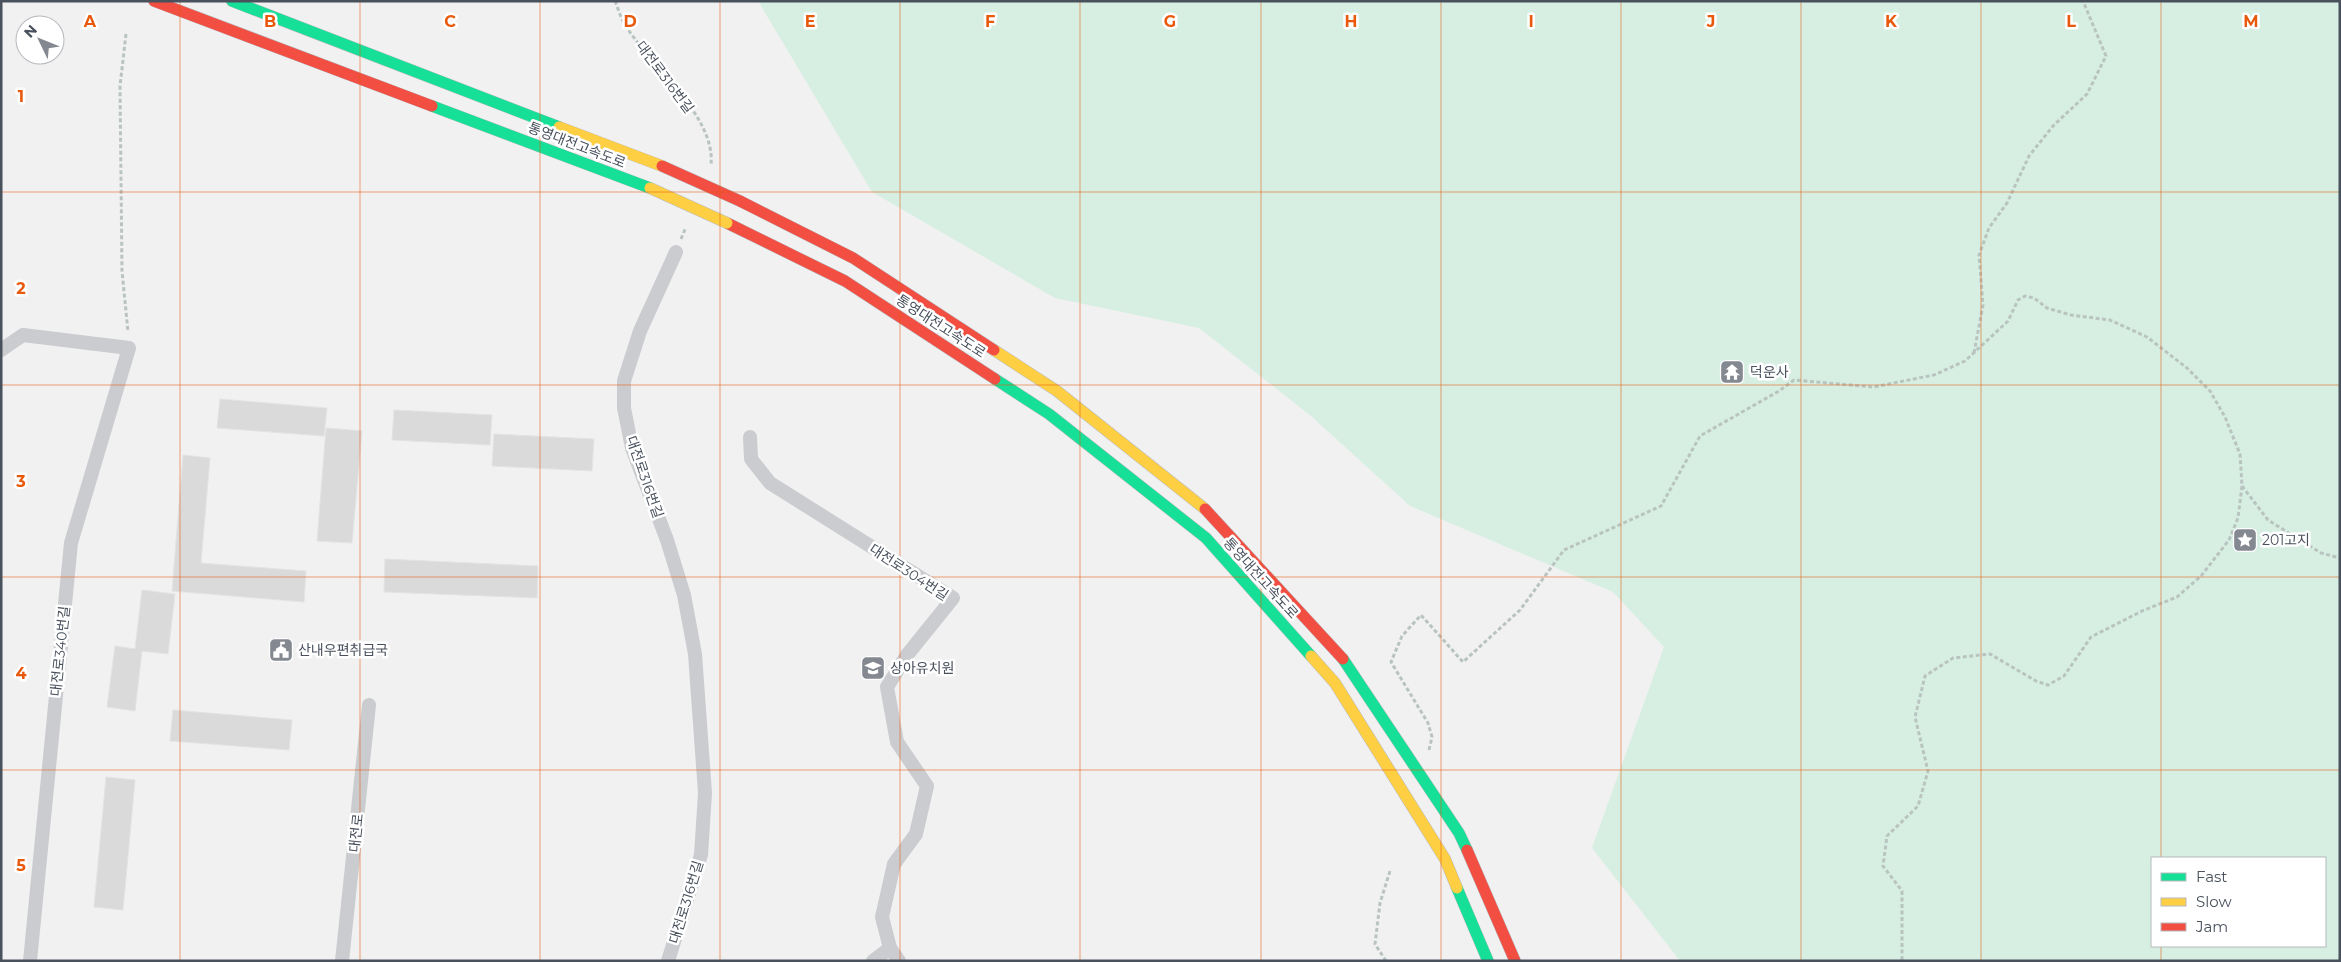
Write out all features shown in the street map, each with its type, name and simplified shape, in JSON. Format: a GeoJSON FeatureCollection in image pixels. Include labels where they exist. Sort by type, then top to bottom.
{"type":"FeatureCollection","features":[{"type":"Feature","properties":{"kind":"highway","name":"통영대전고속도로"},"geometry":{"type":"LineString","coordinates":[[154,1],[650,188],[727,223],[845,281],[1049,414],[1206,538],[1335,683],[1445,859],[1488,961]]}},
{"type":"Feature","properties":{"kind":"highway","name":"통영대전고속도로"},"geometry":{"type":"LineString","coordinates":[[232,1],[662,166],[740,201],[853,258],[1057,391],[1214,515],[1343,660],[1459,833],[1515,961]]}},
{"type":"Feature","properties":{"kind":"street","name":"대전로316번길"},"geometry":{"type":"LineString","coordinates":[[668,961],[701,855],[705,792],[695,654],[684,595],[667,540],[632,448],[624,399],[624,381],[640,331],[676,252]]}},
{"type":"Feature","properties":{"kind":"street"},"geometry":{"type":"LineString","coordinates":[[1,350],[23,335],[129,348]]}},
{"type":"Feature","properties":{"kind":"street","name":"대전로340번길"},"geometry":{"type":"LineString","coordinates":[[30,961],[71,543],[129,348]]}},
{"type":"Feature","properties":{"kind":"street","name":"대전로304번길"},"geometry":{"type":"LineString","coordinates":[[750,437],[751,459],[770,483],[954,598],[908,654],[887,687],[897,742],[927,786],[916,834],[894,864],[882,917],[890,948],[899,961]]}},
{"type":"Feature","properties":{"kind":"street","name":"대전로"},"geometry":{"type":"LineString","coordinates":[[342,961],[369,705]]}},
{"type":"Feature","properties":{"kind":"street"},"geometry":{"type":"LineString","coordinates":[[873,961],[890,948]]}},
{"type":"Feature","properties":{"kind":"path","name":"대전로316번길"},"geometry":{"type":"LineString","coordinates":[[615,1],[624,22],[692,108],[712,151],[711,166]]}},
{"type":"Feature","properties":{"kind":"path"},"geometry":{"type":"LineString","coordinates":[[1974,353],[1983,305],[1978,255],[1989,228],[2007,203],[2029,156],[2053,126],[2087,94],[2106,56],[2083,1]]}},
{"type":"Feature","properties":{"kind":"path"},"geometry":{"type":"LineString","coordinates":[[126,34],[120,86],[121,207],[122,271],[129,348]]}},
{"type":"Feature","properties":{"kind":"path"},"geometry":{"type":"LineString","coordinates":[[676,252],[686,226]]}},
{"type":"Feature","properties":{"kind":"path"},"geometry":{"type":"LineString","coordinates":[[1429,752],[1432,737],[1428,723],[1391,662],[1402,636],[1421,615],[1463,662],[1520,610],[1564,550],[1660,506],[1700,436],[1780,391],[1794,380],[1873,387],[1925,377],[1965,361],[2008,321],[2018,300],[2025,296],[2034,298],[2046,308],[2071,315],[2110,320],[2147,337],[2187,368],[2210,391],[2225,417],[2240,454],[2242,486],[2238,518],[2229,540],[2201,576],[2177,597],[2142,611],[2091,637],[2064,676],[2048,685],[2036,681],[1990,654],[1953,658],[1925,676],[1915,717],[1928,771],[1918,806],[1887,836],[1883,866],[1902,891],[1902,961]]}},
{"type":"Feature","properties":{"kind":"path"},"geometry":{"type":"LineString","coordinates":[[2242,486],[2268,520],[2321,553],[2340,558]]}},
{"type":"Feature","properties":{"kind":"path"},"geometry":{"type":"LineString","coordinates":[[1386,961],[1375,944],[1380,902],[1390,871]]}},
{"type":"Feature","properties":{"kind":"green space"},"geometry":{"type":"Polygon","coordinates":[[[758,1],[2340,1],[2340,961],[1680,961],[1592,848],[1664,647],[1613,592],[1410,506],[1311,416],[1199,328],[1055,298],[872,192],[758,1]]]}},
{"type":"Feature","properties":{"kind":"building"},"geometry":{"type":"Polygon","coordinates":[[[220,399],[327,408],[324,436],[217,428],[220,399]]]}},
{"type":"Feature","properties":{"kind":"building"},"geometry":{"type":"Polygon","coordinates":[[[394,410],[492,415],[490,445],[392,440],[394,410]]]}},
{"type":"Feature","properties":{"kind":"building"},"geometry":{"type":"Polygon","coordinates":[[[326,428],[362,431],[352,543],[317,541],[326,428]]]}},
{"type":"Feature","properties":{"kind":"building"},"geometry":{"type":"Polygon","coordinates":[[[494,434],[594,439],[592,471],[492,466],[494,434]]]}},
{"type":"Feature","properties":{"kind":"building"},"geometry":{"type":"Polygon","coordinates":[[[183,455],[210,458],[201,563],[306,571],[304,602],[172,591],[183,455]]]}},
{"type":"Feature","properties":{"kind":"building"},"geometry":{"type":"Polygon","coordinates":[[[385,559],[538,566],[537,598],[384,592],[385,559]]]}},
{"type":"Feature","properties":{"kind":"building"},"geometry":{"type":"Polygon","coordinates":[[[142,590],[175,594],[168,654],[142,651],[135,711],[107,707],[115,646],[135,649],[142,590]]]}},
{"type":"Feature","properties":{"kind":"building"},"geometry":{"type":"Polygon","coordinates":[[[173,710],[292,720],[289,750],[170,741],[173,710]]]}},
{"type":"Feature","properties":{"kind":"building"},"geometry":{"type":"Polygon","coordinates":[[[106,777],[135,780],[123,910],[94,907],[106,777]]]}},
{"type":"Feature","properties":{"kind":"traffic: fast"},"geometry":{"type":"LineString","coordinates":[[232,1],[559,127]]}},
{"type":"Feature","properties":{"kind":"traffic: fast"},"geometry":{"type":"LineString","coordinates":[[432,106],[650,188]]}},
{"type":"Feature","properties":{"kind":"traffic: fast"},"geometry":{"type":"LineString","coordinates":[[995,379],[1049,414],[1206,538],[1311,656]]}},
{"type":"Feature","properties":{"kind":"traffic: fast"},"geometry":{"type":"LineString","coordinates":[[1343,659],[1459,833],[1467,850]]}},
{"type":"Feature","properties":{"kind":"traffic: fast"},"geometry":{"type":"LineString","coordinates":[[1457,888],[1488,961]]}},
{"type":"Feature","properties":{"kind":"traffic: slow"},"geometry":{"type":"LineString","coordinates":[[559,127],[662,166]]}},
{"type":"Feature","properties":{"kind":"traffic: slow"},"geometry":{"type":"LineString","coordinates":[[650,188],[727,223]]}},
{"type":"Feature","properties":{"kind":"traffic: slow"},"geometry":{"type":"LineString","coordinates":[[994,350],[1057,391],[1205,509]]}},
{"type":"Feature","properties":{"kind":"traffic: slow"},"geometry":{"type":"LineString","coordinates":[[1311,656],[1335,683],[1445,859],[1457,888]]}},
{"type":"Feature","properties":{"kind":"traffic: jam"},"geometry":{"type":"LineString","coordinates":[[154,1],[432,106]]}},
{"type":"Feature","properties":{"kind":"traffic: jam"},"geometry":{"type":"LineString","coordinates":[[662,166],[740,201]]}},
{"type":"Feature","properties":{"kind":"traffic: jam"},"geometry":{"type":"LineString","coordinates":[[740,201],[853,258],[994,350]]}},
{"type":"Feature","properties":{"kind":"traffic: jam"},"geometry":{"type":"LineString","coordinates":[[727,223],[845,281],[995,379]]}},
{"type":"Feature","properties":{"kind":"traffic: jam"},"geometry":{"type":"LineString","coordinates":[[1205,509],[1343,659]]}},
{"type":"Feature","properties":{"kind":"traffic: jam"},"geometry":{"type":"LineString","coordinates":[[1467,850],[1515,961]]}},
{"type":"Feature","properties":{"kind":"place","name":"덕운사"},"geometry":{"type":"Point","coordinates":[1732,372]}},
{"type":"Feature","properties":{"kind":"place","name":"201고지"},"geometry":{"type":"Point","coordinates":[2245,540]}},
{"type":"Feature","properties":{"kind":"place","name":"산내우편취급국"},"geometry":{"type":"Point","coordinates":[281,650]}},
{"type":"Feature","properties":{"kind":"place","name":"상아유치원"},"geometry":{"type":"Point","coordinates":[873,668]}}]}
